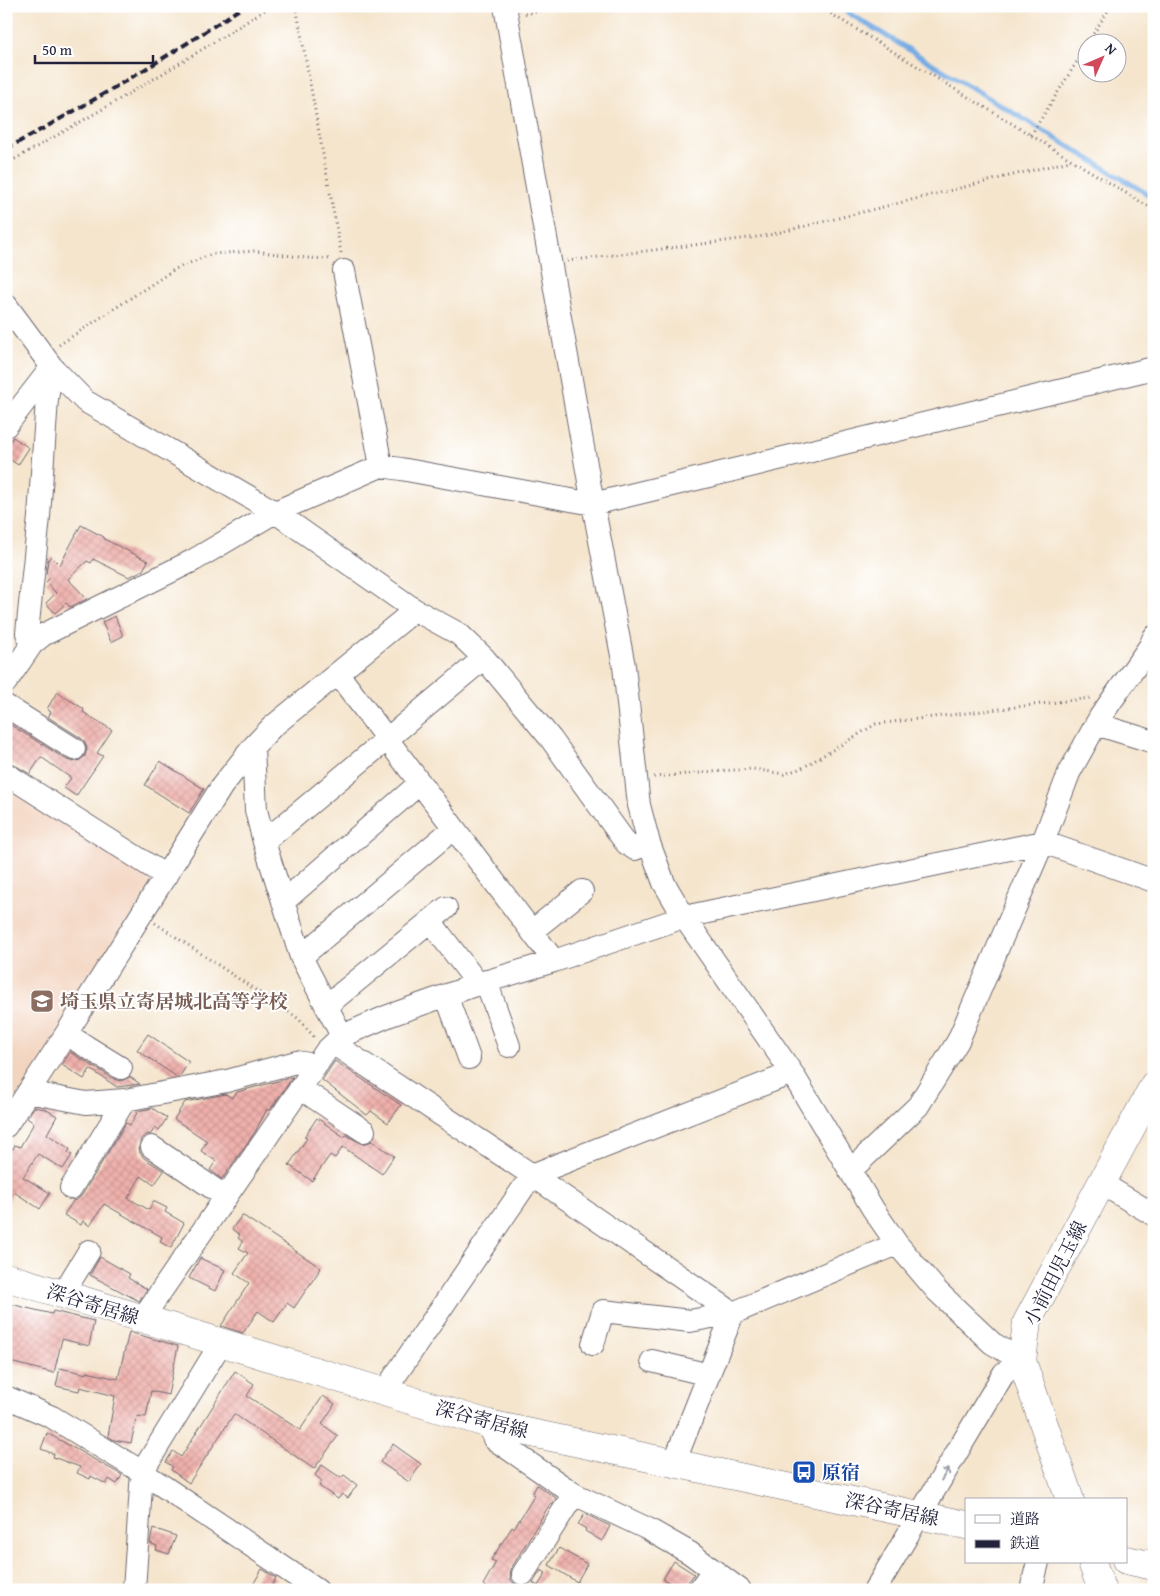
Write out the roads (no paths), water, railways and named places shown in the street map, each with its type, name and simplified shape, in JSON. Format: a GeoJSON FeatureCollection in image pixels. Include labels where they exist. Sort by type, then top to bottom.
{"type":"FeatureCollection","features":[{"type":"Feature","properties":{"kind":"main road","name":"小前田児玉線"},"geometry":{"type":"LineString","coordinates":[[1069,1498],[1022,1361],[1026,1322],[1154,1085]]}},
{"type":"Feature","properties":{"kind":"main road","name":"深谷寄居線"},"geometry":{"type":"LineString","coordinates":[[6,1277],[142,1320],[489,1424],[965,1525]]}},
{"type":"Feature","properties":{"kind":"main road"},"geometry":{"type":"LineString","coordinates":[[1128,1560],[1154,1566]]}},
{"type":"Feature","properties":{"kind":"main road"},"geometry":{"type":"LineString","coordinates":[[1093,1564],[1102,1590]]}},
{"type":"Feature","properties":{"kind":"street"},"geometry":{"type":"LineString","coordinates":[[506,12],[593,504],[624,666],[639,805],[649,843],[664,882],[684,917],[792,1073],[873,1209],[897,1244],[937,1291],[992,1344],[1022,1361],[1004,1373],[875,1590]]}},
{"type":"Feature","properties":{"kind":"street"},"geometry":{"type":"LineString","coordinates":[[343,264],[381,466]]}},
{"type":"Feature","properties":{"kind":"street"},"geometry":{"type":"LineString","coordinates":[[6,304],[48,361],[85,401],[275,512],[415,610],[459,634],[484,658],[551,739],[626,843],[635,849],[649,843]]}},
{"type":"Feature","properties":{"kind":"street"},"geometry":{"type":"LineString","coordinates":[[6,426],[30,398],[48,361]]}},
{"type":"Feature","properties":{"kind":"street"},"geometry":{"type":"LineString","coordinates":[[6,682],[27,633],[40,517],[48,361]]}},
{"type":"Feature","properties":{"kind":"street"},"geometry":{"type":"LineString","coordinates":[[20,652],[43,635],[194,560],[275,512],[381,466],[401,468],[593,504],[1154,368]]}},
{"type":"Feature","properties":{"kind":"street"},"geometry":{"type":"LineString","coordinates":[[6,1126],[222,786],[253,747],[272,727],[415,610]]}},
{"type":"Feature","properties":{"kind":"street"},"geometry":{"type":"LineString","coordinates":[[850,1171],[918,1106],[958,1041],[1043,842],[1069,773],[1096,724],[1150,646],[1154,637]]}},
{"type":"Feature","properties":{"kind":"street"},"geometry":{"type":"LineString","coordinates":[[264,842],[484,658]]}},
{"type":"Feature","properties":{"kind":"street"},"geometry":{"type":"LineString","coordinates":[[338,674],[554,960]]}},
{"type":"Feature","properties":{"kind":"street"},"geometry":{"type":"LineString","coordinates":[[6,706],[74,749]]}},
{"type":"Feature","properties":{"kind":"street"},"geometry":{"type":"LineString","coordinates":[[1096,724],[1154,742]]}},
{"type":"Feature","properties":{"kind":"street"},"geometry":{"type":"LineString","coordinates":[[142,1320],[300,1088],[329,1049],[326,1006],[301,957],[264,842],[256,810],[253,747]]}},
{"type":"Feature","properties":{"kind":"street"},"geometry":{"type":"LineString","coordinates":[[6,774],[166,876]]}},
{"type":"Feature","properties":{"kind":"street"},"geometry":{"type":"LineString","coordinates":[[283,902],[420,783]]}},
{"type":"Feature","properties":{"kind":"street"},"geometry":{"type":"LineString","coordinates":[[301,957],[454,828]]}},
{"type":"Feature","properties":{"kind":"street"},"geometry":{"type":"LineString","coordinates":[[28,1092],[86,1103],[125,1100],[228,1081],[296,1062],[329,1049],[388,1016],[482,982],[684,917],[1043,842],[1154,881]]}},
{"type":"Feature","properties":{"kind":"street"},"geometry":{"type":"LineString","coordinates":[[532,931],[582,891]]}},
{"type":"Feature","properties":{"kind":"street"},"geometry":{"type":"LineString","coordinates":[[326,1006],[438,914],[482,982],[509,1046]]}},
{"type":"Feature","properties":{"kind":"street"},"geometry":{"type":"LineString","coordinates":[[446,995],[469,1058]]}},
{"type":"Feature","properties":{"kind":"street"},"geometry":{"type":"LineString","coordinates":[[66,1034],[121,1068]]}},
{"type":"Feature","properties":{"kind":"street"},"geometry":{"type":"LineString","coordinates":[[329,1049],[532,1175],[733,1313]]}},
{"type":"Feature","properties":{"kind":"street"},"geometry":{"type":"LineString","coordinates":[[384,1392],[532,1175],[792,1073]]}},
{"type":"Feature","properties":{"kind":"street"},"geometry":{"type":"LineString","coordinates":[[300,1088],[364,1131]]}},
{"type":"Feature","properties":{"kind":"street"},"geometry":{"type":"LineString","coordinates":[[71,1188],[125,1100]]}},
{"type":"Feature","properties":{"kind":"street"},"geometry":{"type":"LineString","coordinates":[[152,1147],[226,1197]]}},
{"type":"Feature","properties":{"kind":"street"},"geometry":{"type":"LineString","coordinates":[[1101,1183],[1154,1215]]}},
{"type":"Feature","properties":{"kind":"street"},"geometry":{"type":"LineString","coordinates":[[593,1344],[603,1311],[690,1321],[733,1313],[897,1244]]}},
{"type":"Feature","properties":{"kind":"street"},"geometry":{"type":"LineString","coordinates":[[62,1295],[89,1251]]}},
{"type":"Feature","properties":{"kind":"street"},"geometry":{"type":"LineString","coordinates":[[674,1463],[733,1313]]}},
{"type":"Feature","properties":{"kind":"street"},"geometry":{"type":"LineString","coordinates":[[134,1590],[142,1472],[221,1343]]}},
{"type":"Feature","properties":{"kind":"street"},"geometry":{"type":"LineString","coordinates":[[652,1360],[709,1375]]}},
{"type":"Feature","properties":{"kind":"street"},"geometry":{"type":"LineString","coordinates":[[6,1397],[52,1417],[142,1472],[317,1590]]}},
{"type":"Feature","properties":{"kind":"street"},"geometry":{"type":"LineString","coordinates":[[489,1424],[494,1439],[574,1494],[690,1553],[740,1590]]}},
{"type":"Feature","properties":{"kind":"street"},"geometry":{"type":"LineString","coordinates":[[523,1574],[574,1494]]}},
{"type":"Feature","properties":{"kind":"street"},"geometry":{"type":"LineString","coordinates":[[1031,1590],[1038,1564]]}},
{"type":"Feature","properties":{"kind":"street"},"geometry":{"type":"LineString","coordinates":[[699,1590],[713,1570]]}},
{"type":"Feature","properties":{"kind":"waterway"},"geometry":{"type":"LineString","coordinates":[[837,6],[1154,198]]}},
{"type":"Feature","properties":{"kind":"railway"},"geometry":{"type":"LineString","coordinates":[[6,149],[127,80],[244,6]]}},
{"type":"Feature","properties":{"kind":"place","name":"埼玉県立寄居城北高等学校"},"geometry":{"type":"Point","coordinates":[42,1001]}},
{"type":"Feature","properties":{"kind":"place","name":"原宿"},"geometry":{"type":"Point","coordinates":[804,1472]}}]}
